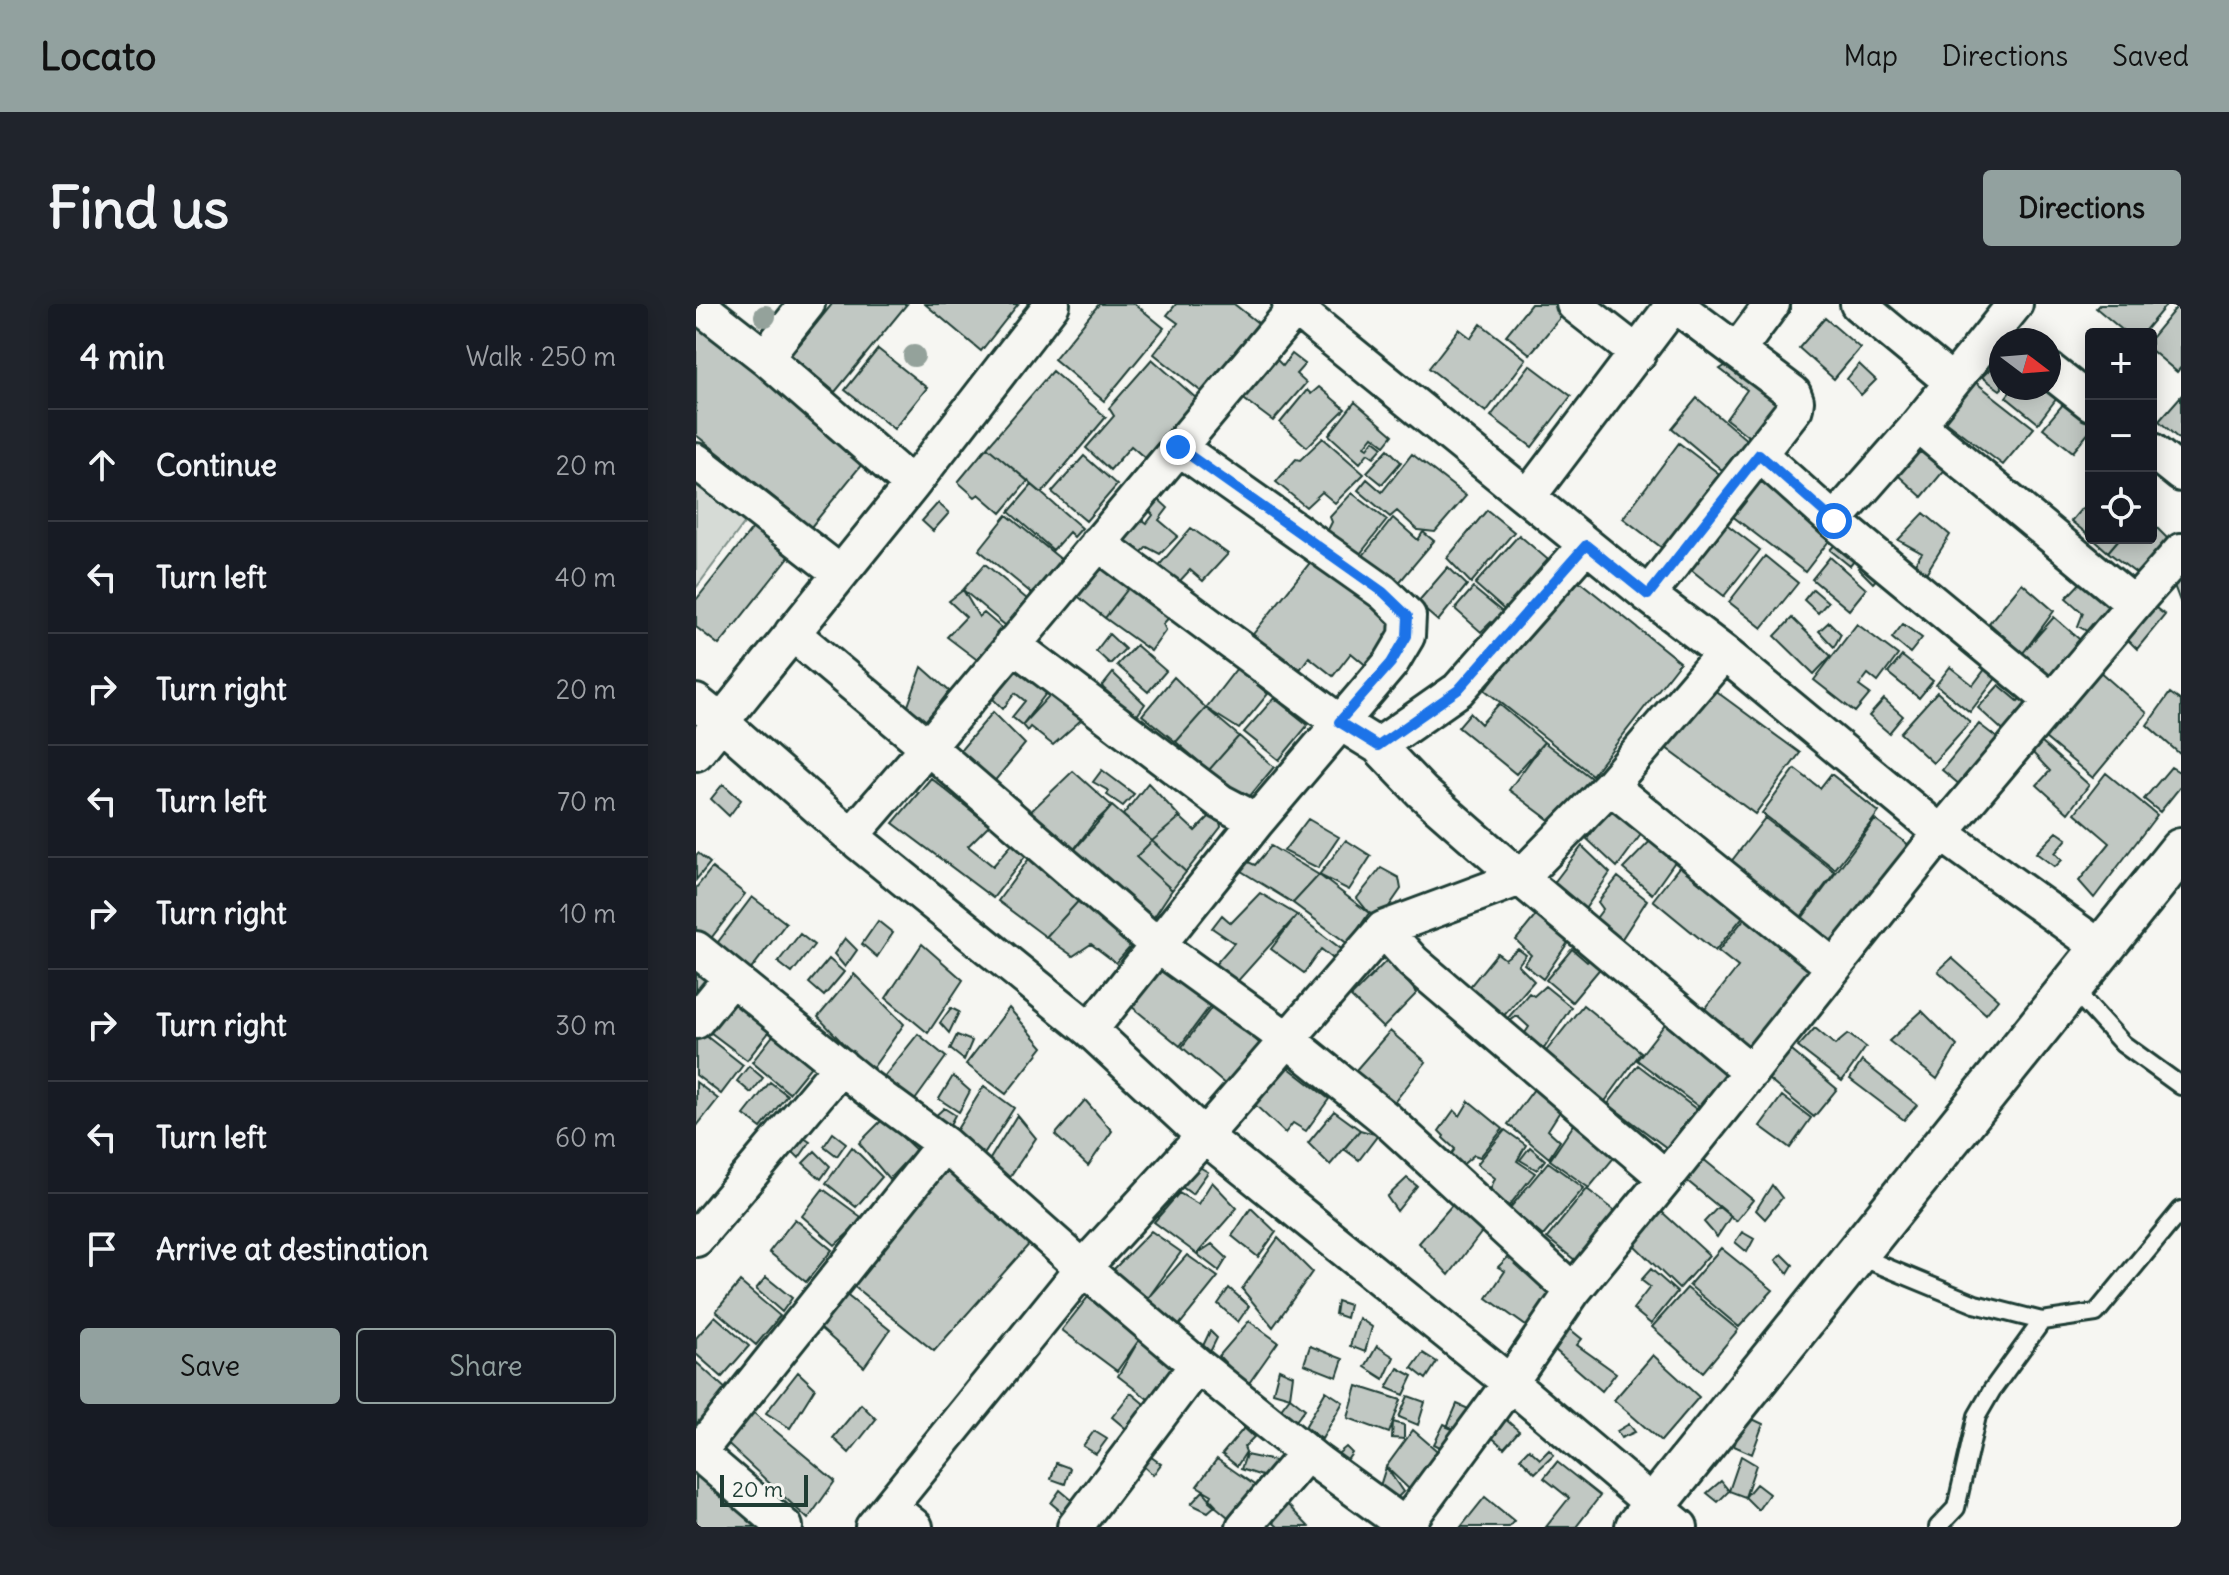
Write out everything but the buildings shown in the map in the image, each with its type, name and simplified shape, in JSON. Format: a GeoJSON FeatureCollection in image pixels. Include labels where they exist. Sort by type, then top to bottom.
{"type":"FeatureCollection","features":[{"type":"Feature","properties":{"kind":"street"},"geometry":{"type":"LineString","coordinates":[[697,304],[765,357],[912,485]]}},
{"type":"Feature","properties":{"kind":"street"},"geometry":{"type":"LineString","coordinates":[[765,357],[807,304]]}},
{"type":"Feature","properties":{"kind":"street"},"geometry":{"type":"LineString","coordinates":[[696,753],[709,712],[792,633],[1052,304]]}},
{"type":"Feature","properties":{"kind":"street"},"geometry":{"type":"LineString","coordinates":[[1574,304],[1638,354]]}},
{"type":"Feature","properties":{"kind":"street"},"geometry":{"type":"LineString","coordinates":[[1528,497],[1674,304],[1793,393],[1795,408],[1648,595]]}},
{"type":"Feature","properties":{"kind":"street"},"geometry":{"type":"LineString","coordinates":[[1737,351],[1772,304]]}},
{"type":"Feature","properties":{"kind":"street"},"geometry":{"type":"LineString","coordinates":[[1858,304],[1952,382]]}},
{"type":"Feature","properties":{"kind":"street"},"geometry":{"type":"LineString","coordinates":[[851,836],[1295,305],[1941,833],[2101,948]]}},
{"type":"Feature","properties":{"kind":"street"},"geometry":{"type":"LineString","coordinates":[[1834,521],[1952,382],[2007,324]]}},
{"type":"Feature","properties":{"kind":"street"},"geometry":{"type":"LineString","coordinates":[[2061,379],[2087,400]]}},
{"type":"Feature","properties":{"kind":"street"},"geometry":{"type":"LineString","coordinates":[[1918,425],[2134,604]]}},
{"type":"Feature","properties":{"kind":"street"},"geometry":{"type":"LineString","coordinates":[[1090,1030],[1257,821],[1391,663],[1407,636],[1408,616],[1383,592],[1178,447]]}},
{"type":"Feature","properties":{"kind":"street"},"geometry":{"type":"LineString","coordinates":[[1759,454],[1834,521],[2052,701]]}},
{"type":"Feature","properties":{"kind":"street"},"geometry":{"type":"LineString","coordinates":[[2157,455],[2181,474]]}},
{"type":"Feature","properties":{"kind":"street"},"geometry":{"type":"LineString","coordinates":[[696,461],[840,573]]}},
{"type":"Feature","properties":{"kind":"street"},"geometry":{"type":"LineString","coordinates":[[1098,543],[1339,722],[1378,746],[1422,792],[1520,878],[1751,1072]]}},
{"type":"Feature","properties":{"kind":"street"},"geometry":{"type":"LineString","coordinates":[[1378,746],[1458,690],[1586,545]]}},
{"type":"Feature","properties":{"kind":"street"},"geometry":{"type":"LineString","coordinates":[[696,949],[944,1144],[1083,1268],[1306,1454],[1406,1527],[1573,1291],[1941,833],[2181,551]]}},
{"type":"Feature","properties":{"kind":"street"},"geometry":{"type":"LineString","coordinates":[[792,633],[1157,945],[1287,1039],[1386,1119],[1573,1291]]}},
{"type":"Feature","properties":{"kind":"street"},"geometry":{"type":"LineString","coordinates":[[1012,644],[1221,802],[1257,821]]}},
{"type":"Feature","properties":{"kind":"street"},"geometry":{"type":"LineString","coordinates":[[893,1520],[1083,1268],[1204,1136],[1383,929],[1520,878],[1610,786],[1724,653]]}},
{"type":"Feature","properties":{"kind":"street"},"geometry":{"type":"LineString","coordinates":[[709,712],[851,836],[1090,1030],[1204,1136],[1510,1383],[1657,1520],[1856,1254],[2181,850]]}},
{"type":"Feature","properties":{"kind":"street"},"geometry":{"type":"LineString","coordinates":[[1610,786],[1834,967]]}},
{"type":"Feature","properties":{"kind":"street"},"geometry":{"type":"LineString","coordinates":[[1383,929],[1413,962],[1666,1178]]}},
{"type":"Feature","properties":{"kind":"street"},"geometry":{"type":"LineString","coordinates":[[696,1021],[731,978]]}},
{"type":"Feature","properties":{"kind":"street"},"geometry":{"type":"LineString","coordinates":[[696,1239],[841,1066]]}},
{"type":"Feature","properties":{"kind":"street"},"geometry":{"type":"LineString","coordinates":[[785,1527],[698,1452],[944,1144]]}},
{"type":"Feature","properties":{"kind":"street"},"geometry":{"type":"LineString","coordinates":[[1075,1527],[1197,1365]]}},
{"type":"Feature","properties":{"kind":"street"},"geometry":{"type":"LineString","coordinates":[[1244,1527],[1306,1454]]}},
{"type":"Feature","properties":{"kind":"lane"},"geometry":{"type":"LineString","coordinates":[[2070,986],[2123,1044],[2181,1086]]}},
{"type":"Feature","properties":{"kind":"lane"},"geometry":{"type":"LineString","coordinates":[[1856,1254],[1975,1304],[2042,1321],[2096,1313],[2181,1210]]}},
{"type":"Feature","properties":{"kind":"lane"},"geometry":{"type":"LineString","coordinates":[[1938,1527],[1956,1508],[1977,1416],[2042,1321]]}},
{"type":"Feature","properties":{"kind":"shaded area"},"geometry":{"type":"Polygon","coordinates":[[[696,473],[751,514],[696,588],[696,473]]]}},
{"type":"Feature","properties":{"kind":"route"},"geometry":{"type":"LineString","coordinates":[[1178,447],[1383,592],[1408,616],[1407,636],[1391,663],[1339,722],[1378,746],[1433,709],[1475,674],[1586,545],[1648,595],[1759,454],[1834,521]]}}]}
